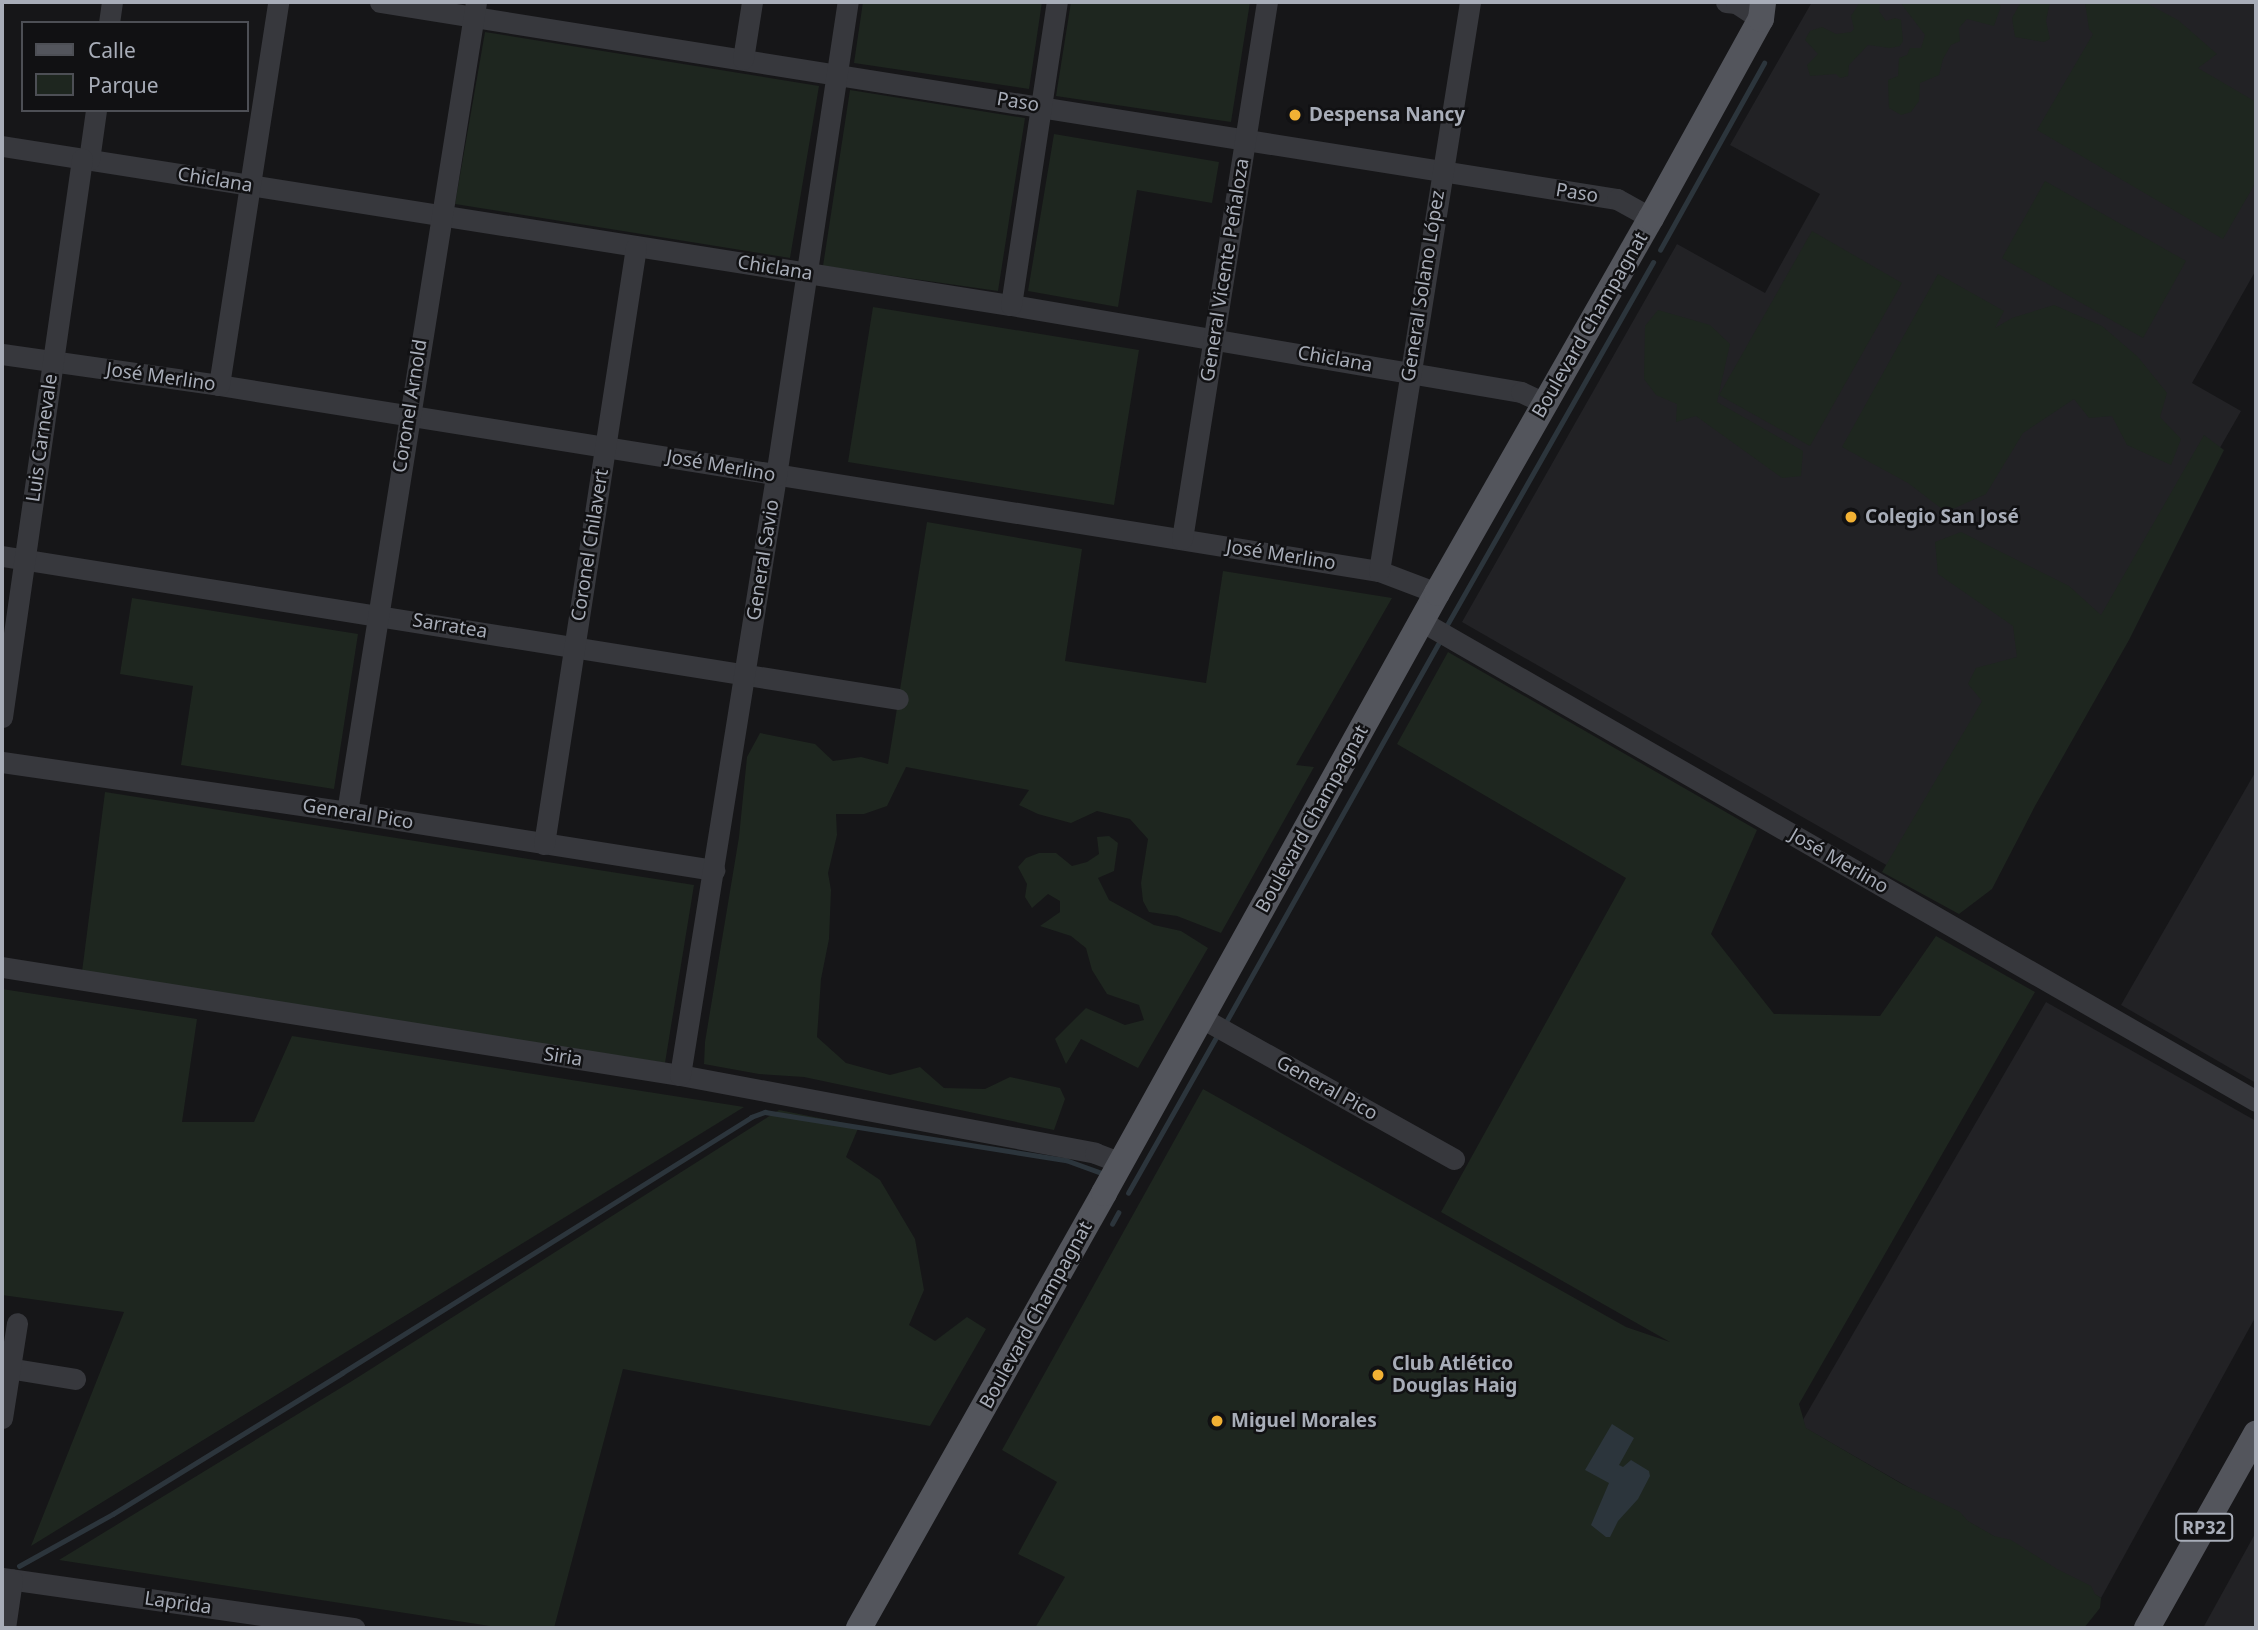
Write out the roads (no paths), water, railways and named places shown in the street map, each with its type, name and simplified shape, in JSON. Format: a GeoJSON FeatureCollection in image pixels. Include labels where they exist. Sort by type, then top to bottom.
{"type":"FeatureCollection","features":[{"type":"Feature","properties":{"kind":"main road","name":"Boulevard Champagnat"},"geometry":{"type":"LineString","coordinates":[[866,1626],[1200,1017],[1768,7]]}},
{"type":"Feature","properties":{"kind":"main road","name":"RP32"},"geometry":{"type":"LineString","coordinates":[[2147,1628],[2256,1434]]}},
{"type":"Feature","properties":{"kind":"street"},"geometry":{"type":"LineString","coordinates":[[109,21],[112,2]]}},
{"type":"Feature","properties":{"kind":"street"},"geometry":{"type":"LineString","coordinates":[[219,385],[278,2]]}},
{"type":"Feature","properties":{"kind":"street","name":"Paso"},"geometry":{"type":"LineString","coordinates":[[380,2],[475,10],[743,59],[1617,200],[1651,218]]}},
{"type":"Feature","properties":{"kind":"street"},"geometry":{"type":"LineString","coordinates":[[743,59],[752,2]]}},
{"type":"Feature","properties":{"kind":"street","name":"General Savio"},"geometry":{"type":"LineString","coordinates":[[680,1075],[776,476],[848,2]]}},
{"type":"Feature","properties":{"kind":"street"},"geometry":{"type":"LineString","coordinates":[[1011,305],[1057,2]]}},
{"type":"Feature","properties":{"kind":"street","name":"General Vicente Peñaloza"},"geometry":{"type":"LineString","coordinates":[[1182,539],[1267,2]]}},
{"type":"Feature","properties":{"kind":"street","name":"General Solano López"},"geometry":{"type":"LineString","coordinates":[[1379,571],[1470,2]]}},
{"type":"Feature","properties":{"kind":"street"},"geometry":{"type":"LineString","coordinates":[[1726,2],[1768,7]]}},
{"type":"Feature","properties":{"kind":"street","name":"Coronel Arnold"},"geometry":{"type":"LineString","coordinates":[[347,812],[408,415],[475,10]]}},
{"type":"Feature","properties":{"kind":"street","name":"Luis Carnevale"},"geometry":{"type":"LineString","coordinates":[[2,717],[52,361],[85,159],[96,112]]}},
{"type":"Feature","properties":{"kind":"street","name":"Chiclana"},"geometry":{"type":"LineString","coordinates":[[2,146],[1011,305],[1521,392],[1545,403]]}},
{"type":"Feature","properties":{"kind":"street","name":"Coronel Chilavert"},"geometry":{"type":"LineString","coordinates":[[544,844],[636,247]]}},
{"type":"Feature","properties":{"kind":"street","name":"José Merlino"},"geometry":{"type":"LineString","coordinates":[[2,354],[219,385],[1379,571],[1437,593]]}},
{"type":"Feature","properties":{"kind":"street","name":"Sarratea"},"geometry":{"type":"LineString","coordinates":[[2,556],[898,699]]}},
{"type":"Feature","properties":{"kind":"street","name":"José Merlino"},"geometry":{"type":"LineString","coordinates":[[1421,621],[2256,1101]]}},
{"type":"Feature","properties":{"kind":"street","name":"General Pico"},"geometry":{"type":"LineString","coordinates":[[2,762],[347,812],[714,870]]}},
{"type":"Feature","properties":{"kind":"street","name":"Siria"},"geometry":{"type":"LineString","coordinates":[[2,967],[680,1075],[1095,1153],[1121,1163]]}},
{"type":"Feature","properties":{"kind":"street","name":"General Pico"},"geometry":{"type":"LineString","coordinates":[[1200,1017],[1454,1158]]}},
{"type":"Feature","properties":{"kind":"street"},"geometry":{"type":"LineString","coordinates":[[2,1418],[6,1367],[17,1322]]}},
{"type":"Feature","properties":{"kind":"street"},"geometry":{"type":"LineString","coordinates":[[6,1367],[75,1379]]}},
{"type":"Feature","properties":{"kind":"street"},"geometry":{"type":"LineString","coordinates":[[5,1628],[7,1579]]}},
{"type":"Feature","properties":{"kind":"street","name":"Laprida"},"geometry":{"type":"LineString","coordinates":[[7,1579],[210,1618],[354,1628]]}},
{"type":"Feature","properties":{"kind":"waterway"},"geometry":{"type":"LineString","coordinates":[[1660,250],[1764,63]]}},
{"type":"Feature","properties":{"kind":"waterway"},"geometry":{"type":"LineString","coordinates":[[1447,625],[1653,262]]}},
{"type":"Feature","properties":{"kind":"waterway"},"geometry":{"type":"LineString","coordinates":[[1226,1022],[1440,640]]}},
{"type":"Feature","properties":{"kind":"waterway"},"geometry":{"type":"LineString","coordinates":[[1128,1193],[1218,1034]]}},
{"type":"Feature","properties":{"kind":"waterway"},"geometry":{"type":"LineString","coordinates":[[19,1566],[113,1514],[751,1117],[765,1112],[1066,1160],[1102,1173]]}},
{"type":"Feature","properties":{"kind":"waterway"},"geometry":{"type":"LineString","coordinates":[[1112,1224],[1118,1213]]}},
{"type":"Feature","properties":{"kind":"place","name":"Despensa Nancy"},"geometry":{"type":"Point","coordinates":[1295,115]}},
{"type":"Feature","properties":{"kind":"place","name":"Colegio San José"},"geometry":{"type":"Point","coordinates":[1851,517]}},
{"type":"Feature","properties":{"kind":"place","name":"Club Atlético Douglas Haig"},"geometry":{"type":"Point","coordinates":[1378,1375]}},
{"type":"Feature","properties":{"kind":"place","name":"Miguel Morales"},"geometry":{"type":"Point","coordinates":[1217,1421]}}]}
